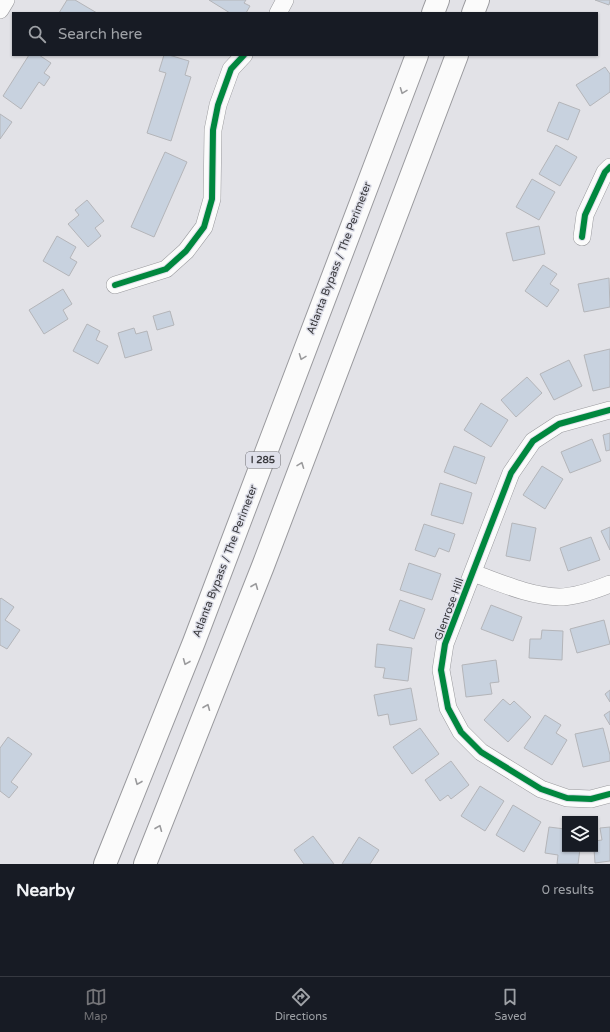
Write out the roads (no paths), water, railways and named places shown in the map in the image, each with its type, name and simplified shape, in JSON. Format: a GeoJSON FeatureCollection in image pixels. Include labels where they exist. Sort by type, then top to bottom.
{"type":"FeatureCollection","features":[{"type":"Feature","properties":{"kind":"highway"},"geometry":{"type":"LineString","coordinates":[[433,12],[438,0]]}},
{"type":"Feature","properties":{"kind":"highway"},"geometry":{"type":"LineString","coordinates":[[473,12],[478,0]]}},
{"type":"Feature","properties":{"kind":"highway","name":"Atlanta Bypass / The Perimeter"},"geometry":{"type":"LineString","coordinates":[[105,864],[194,642],[417,56]]}},
{"type":"Feature","properties":{"kind":"highway"},"geometry":{"type":"LineString","coordinates":[[145,864],[263,566],[457,56]]}},
{"type":"Feature","properties":{"kind":"street"},"geometry":{"type":"LineString","coordinates":[[0,10],[6,0]]}},
{"type":"Feature","properties":{"kind":"street"},"geometry":{"type":"LineString","coordinates":[[279,12],[285,0]]}},
{"type":"Feature","properties":{"kind":"street"},"geometry":{"type":"LineString","coordinates":[[115,285],[166,269],[186,251],[204,227],[212,199],[213,130],[218,105],[231,69],[243,56]]}},
{"type":"Feature","properties":{"kind":"street"},"geometry":{"type":"LineString","coordinates":[[582,237],[585,216],[604,172],[610,167]]}},
{"type":"Feature","properties":{"kind":"street","name":"Glenrose Hill"},"geometry":{"type":"LineString","coordinates":[[610,410],[559,424],[533,441],[511,473],[445,644],[441,670],[448,708],[461,732],[481,752],[541,789],[567,798],[591,799],[610,794]]}},
{"type":"Feature","properties":{"kind":"street"},"geometry":{"type":"LineString","coordinates":[[473,573],[524,591],[560,597],[591,592],[610,584]]}}]}
